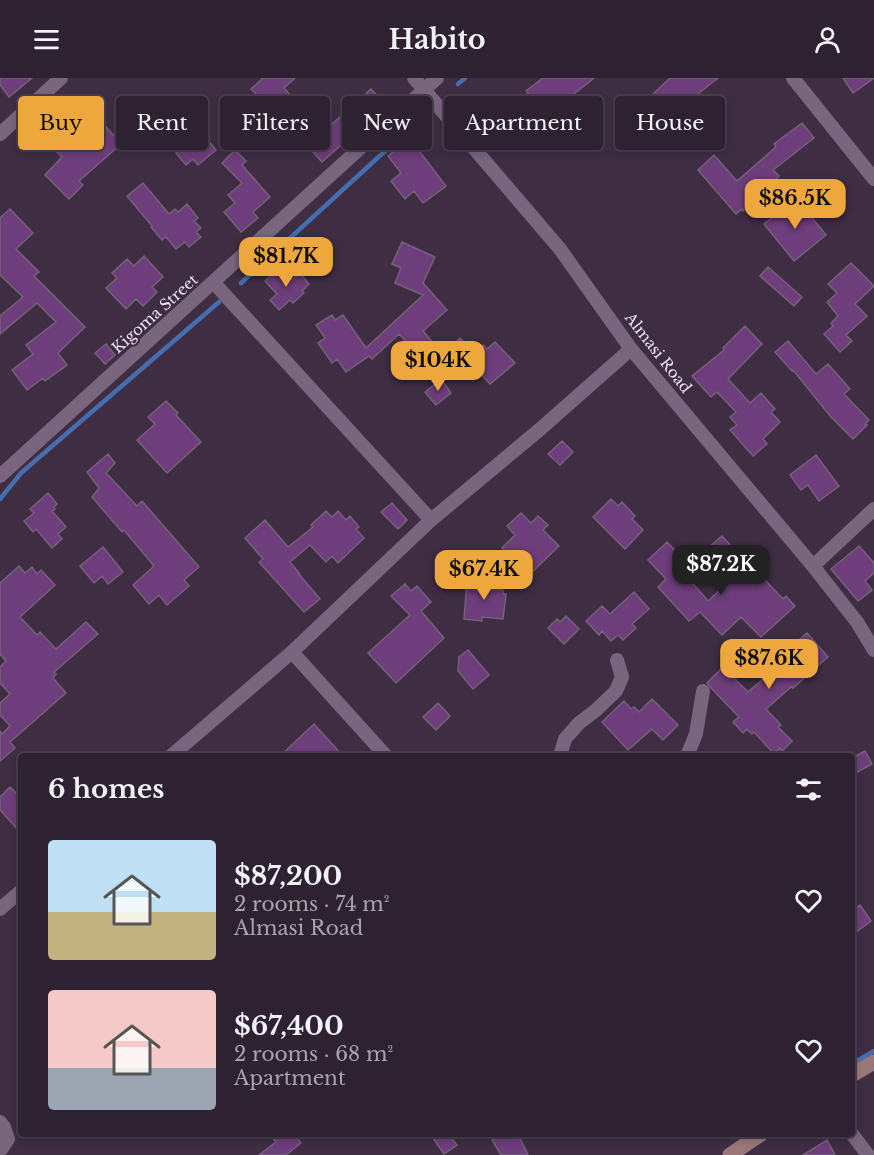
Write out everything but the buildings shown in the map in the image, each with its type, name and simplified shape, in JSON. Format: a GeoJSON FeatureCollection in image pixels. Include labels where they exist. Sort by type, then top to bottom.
{"type":"FeatureCollection","features":[{"type":"Feature","properties":{"kind":"main road"},"geometry":{"type":"LineString","coordinates":[[855,1073],[874,1062]]}},
{"type":"Feature","properties":{"kind":"main road"},"geometry":{"type":"LineString","coordinates":[[730,1155],[757,1137]]}},
{"type":"Feature","properties":{"kind":"street"},"geometry":{"type":"LineString","coordinates":[[0,134],[61,78]]}},
{"type":"Feature","properties":{"kind":"street","name":"Almasi Road"},"geometry":{"type":"LineString","coordinates":[[414,78],[560,249],[632,349],[813,566],[857,622],[874,650]]}},
{"type":"Feature","properties":{"kind":"street","name":"Kigoma Street"},"geometry":{"type":"LineString","coordinates":[[0,476],[437,78]]}},
{"type":"Feature","properties":{"kind":"street"},"geometry":{"type":"LineString","coordinates":[[794,78],[874,179]]}},
{"type":"Feature","properties":{"kind":"street"},"geometry":{"type":"LineString","coordinates":[[862,165],[874,156]]}},
{"type":"Feature","properties":{"kind":"street"},"geometry":{"type":"LineString","coordinates":[[214,283],[431,520]]}},
{"type":"Feature","properties":{"kind":"street"},"geometry":{"type":"LineString","coordinates":[[174,753],[292,652],[431,520],[632,349]]}},
{"type":"Feature","properties":{"kind":"street"},"geometry":{"type":"LineString","coordinates":[[813,566],[874,509]]}},
{"type":"Feature","properties":{"kind":"street"},"geometry":{"type":"LineString","coordinates":[[292,652],[383,753]]}},
{"type":"Feature","properties":{"kind":"street"},"geometry":{"type":"LineString","coordinates":[[561,753],[565,739],[579,723],[616,692],[622,677],[617,660]]}},
{"type":"Feature","properties":{"kind":"street"},"geometry":{"type":"LineString","coordinates":[[688,753],[696,734],[704,691]]}},
{"type":"Feature","properties":{"kind":"street"},"geometry":{"type":"LineString","coordinates":[[0,909],[18,894]]}},
{"type":"Feature","properties":{"kind":"street"},"geometry":{"type":"LineString","coordinates":[[0,1122],[8,1139],[0,1151]]}},
{"type":"Feature","properties":{"kind":"street"},"geometry":{"type":"LineString","coordinates":[[854,1137],[868,1155]]}},
{"type":"Feature","properties":{"kind":"waterway"},"geometry":{"type":"LineString","coordinates":[[458,84],[465,78]]}},
{"type":"Feature","properties":{"kind":"waterway"},"geometry":{"type":"LineString","coordinates":[[241,283],[386,150]]}},
{"type":"Feature","properties":{"kind":"waterway"},"geometry":{"type":"LineString","coordinates":[[0,499],[21,473],[219,302]]}},
{"type":"Feature","properties":{"kind":"waterway"},"geometry":{"type":"LineString","coordinates":[[855,1062],[874,1051]]}}]}
